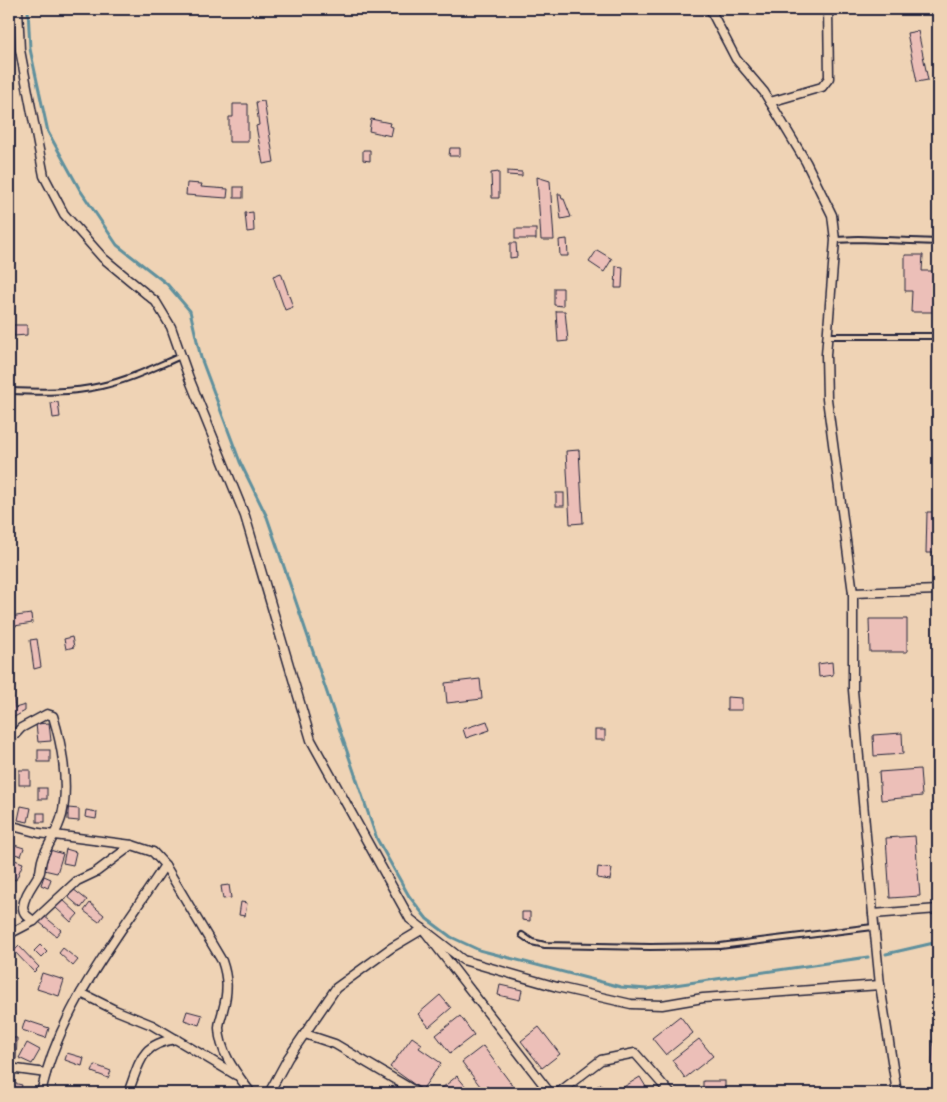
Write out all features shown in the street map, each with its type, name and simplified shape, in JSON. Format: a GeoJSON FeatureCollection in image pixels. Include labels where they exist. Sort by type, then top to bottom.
{"type":"FeatureCollection","features":[{"type":"Feature","properties":{"kind":"street"},"geometry":{"type":"LineString","coordinates":[[18,9],[20,50],[44,176],[64,214],[124,278],[156,302],[171,327],[180,356],[245,516],[267,584],[311,740],[410,920],[463,960],[557,987],[631,1004],[662,1005],[703,998],[880,985]]}},
{"type":"Feature","properties":{"kind":"street"},"geometry":{"type":"LineString","coordinates":[[710,9],[736,59],[770,102],[806,162],[832,215],[835,240],[829,336],[826,355],[827,399],[853,593],[853,690],[872,914],[880,985],[897,1093]]}},
{"type":"Feature","properties":{"kind":"street"},"geometry":{"type":"LineString","coordinates":[[770,102],[822,87],[829,78],[828,9]]}},
{"type":"Feature","properties":{"kind":"street"},"geometry":{"type":"LineString","coordinates":[[853,593],[938,590]]}},
{"type":"Feature","properties":{"kind":"street"},"geometry":{"type":"LineString","coordinates":[[9,741],[21,728],[47,714],[53,716],[59,736],[64,790],[62,814],[55,836],[43,858],[40,872],[25,898],[23,907],[25,915],[34,921]]}},
{"type":"Feature","properties":{"kind":"street"},"geometry":{"type":"LineString","coordinates":[[9,825],[55,836],[132,845],[153,852],[165,866],[222,961],[228,977],[226,998],[219,1027],[224,1054],[250,1093]]}},
{"type":"Feature","properties":{"kind":"street"},"geometry":{"type":"LineString","coordinates":[[9,934],[34,921],[78,881],[96,872],[132,845]]}},
{"type":"Feature","properties":{"kind":"street"},"geometry":{"type":"LineString","coordinates":[[41,1093],[46,1073],[88,978],[165,866]]}},
{"type":"Feature","properties":{"kind":"street"},"geometry":{"type":"LineString","coordinates":[[872,914],[938,909]]}},
{"type":"Feature","properties":{"kind":"street"},"geometry":{"type":"LineString","coordinates":[[268,1093],[336,988],[391,948],[423,929]]}},
{"type":"Feature","properties":{"kind":"street"},"geometry":{"type":"LineString","coordinates":[[423,929],[550,1093]]}},
{"type":"Feature","properties":{"kind":"street"},"geometry":{"type":"LineString","coordinates":[[81,994],[152,1025],[238,1076]]}},
{"type":"Feature","properties":{"kind":"street"},"geometry":{"type":"LineString","coordinates":[[305,1034],[335,1044],[418,1093]]}},
{"type":"Feature","properties":{"kind":"street"},"geometry":{"type":"LineString","coordinates":[[128,1093],[141,1059],[153,1044],[176,1039]]}},
{"type":"Feature","properties":{"kind":"street"},"geometry":{"type":"LineString","coordinates":[[558,1093],[601,1060],[635,1053],[670,1093]]}},
{"type":"Feature","properties":{"kind":"street"},"geometry":{"type":"LineString","coordinates":[[9,1068],[46,1073]]}},
{"type":"Feature","properties":{"kind":"lane"},"geometry":{"type":"LineString","coordinates":[[835,240],[938,242]]}},
{"type":"Feature","properties":{"kind":"lane"},"geometry":{"type":"LineString","coordinates":[[829,336],[938,336]]}},
{"type":"Feature","properties":{"kind":"lane"},"geometry":{"type":"LineString","coordinates":[[9,391],[63,392],[101,386],[131,377],[180,356]]}},
{"type":"Feature","properties":{"kind":"lane"},"geometry":{"type":"LineString","coordinates":[[522,935],[532,942],[545,945],[685,947],[754,943],[874,927]]}},
{"type":"Feature","properties":{"kind":"building"},"geometry":{"type":"Polygon","coordinates":[[[918,31],[928,80],[917,82],[907,33],[918,31]]]}},
{"type":"Feature","properties":{"kind":"building"},"geometry":{"type":"Polygon","coordinates":[[[264,101],[274,162],[263,164],[256,126],[259,125],[256,102],[264,101]]]}},
{"type":"Feature","properties":{"kind":"building"},"geometry":{"type":"Polygon","coordinates":[[[233,104],[248,104],[248,142],[229,142],[229,117],[233,117],[233,104]]]}},
{"type":"Feature","properties":{"kind":"building"},"geometry":{"type":"Polygon","coordinates":[[[371,119],[390,123],[389,126],[393,127],[391,136],[369,131],[371,119]]]}},
{"type":"Feature","properties":{"kind":"building"},"geometry":{"type":"Polygon","coordinates":[[[450,148],[460,148],[460,156],[449,156],[450,148]]]}},
{"type":"Feature","properties":{"kind":"building"},"geometry":{"type":"Polygon","coordinates":[[[363,150],[370,150],[370,161],[363,160],[363,150]]]}},
{"type":"Feature","properties":{"kind":"building"},"geometry":{"type":"Polygon","coordinates":[[[507,171],[522,172],[522,176],[507,175],[507,171]]]}},
{"type":"Feature","properties":{"kind":"building"},"geometry":{"type":"Polygon","coordinates":[[[499,172],[499,198],[492,198],[491,173],[499,172]]]}},
{"type":"Feature","properties":{"kind":"building"},"geometry":{"type":"Polygon","coordinates":[[[537,177],[550,181],[554,240],[541,240],[537,177]]]}},
{"type":"Feature","properties":{"kind":"building"},"geometry":{"type":"Polygon","coordinates":[[[187,183],[202,184],[201,187],[228,189],[227,198],[186,195],[187,183]]]}},
{"type":"Feature","properties":{"kind":"building"},"geometry":{"type":"Polygon","coordinates":[[[234,187],[243,187],[243,198],[234,198],[234,187]]]}},
{"type":"Feature","properties":{"kind":"building"},"geometry":{"type":"Polygon","coordinates":[[[558,194],[561,194],[562,199],[564,199],[571,217],[561,219],[558,194]]]}},
{"type":"Feature","properties":{"kind":"building"},"geometry":{"type":"Polygon","coordinates":[[[253,212],[254,231],[247,232],[245,213],[253,212]]]}},
{"type":"Feature","properties":{"kind":"building"},"geometry":{"type":"Polygon","coordinates":[[[515,229],[536,229],[536,239],[515,239],[515,229]]]}},
{"type":"Feature","properties":{"kind":"building"},"geometry":{"type":"Polygon","coordinates":[[[567,239],[568,256],[560,256],[559,240],[567,239]]]}},
{"type":"Feature","properties":{"kind":"building"},"geometry":{"type":"Polygon","coordinates":[[[510,243],[516,243],[517,257],[510,258],[510,243]]]}},
{"type":"Feature","properties":{"kind":"building"},"geometry":{"type":"Polygon","coordinates":[[[597,250],[612,259],[604,272],[589,262],[597,250]]]}},
{"type":"Feature","properties":{"kind":"building"},"geometry":{"type":"Polygon","coordinates":[[[905,255],[923,255],[922,271],[938,271],[938,312],[911,312],[912,291],[905,291],[905,255]]]}},
{"type":"Feature","properties":{"kind":"building"},"geometry":{"type":"Polygon","coordinates":[[[616,266],[623,267],[622,288],[615,288],[616,266]]]}},
{"type":"Feature","properties":{"kind":"building"},"geometry":{"type":"Polygon","coordinates":[[[281,273],[293,307],[285,310],[273,276],[281,273]]]}},
{"type":"Feature","properties":{"kind":"building"},"geometry":{"type":"Polygon","coordinates":[[[554,288],[563,288],[563,306],[554,305],[554,288]]]}},
{"type":"Feature","properties":{"kind":"building"},"geometry":{"type":"Polygon","coordinates":[[[556,311],[565,311],[568,341],[558,342],[556,311]]]}},
{"type":"Feature","properties":{"kind":"building"},"geometry":{"type":"Polygon","coordinates":[[[13,325],[27,325],[27,335],[14,336],[13,325]]]}},
{"type":"Feature","properties":{"kind":"building"},"geometry":{"type":"Polygon","coordinates":[[[58,402],[60,417],[53,418],[51,403],[58,402]]]}},
{"type":"Feature","properties":{"kind":"building"},"geometry":{"type":"Polygon","coordinates":[[[579,450],[583,523],[570,524],[566,451],[579,450]]]}},
{"type":"Feature","properties":{"kind":"building"},"geometry":{"type":"Polygon","coordinates":[[[556,493],[564,493],[564,506],[556,506],[556,493]]]}},
{"type":"Feature","properties":{"kind":"building"},"geometry":{"type":"Polygon","coordinates":[[[927,512],[938,512],[938,553],[926,553],[927,512]]]}},
{"type":"Feature","properties":{"kind":"building"},"geometry":{"type":"Polygon","coordinates":[[[31,614],[32,623],[9,627],[9,617],[31,614]]]}},
{"type":"Feature","properties":{"kind":"building"},"geometry":{"type":"Polygon","coordinates":[[[869,619],[907,619],[907,652],[870,652],[869,619]]]}},
{"type":"Feature","properties":{"kind":"building"},"geometry":{"type":"Polygon","coordinates":[[[72,637],[74,647],[66,649],[64,639],[72,637]]]}},
{"type":"Feature","properties":{"kind":"building"},"geometry":{"type":"Polygon","coordinates":[[[37,639],[41,667],[34,669],[30,640],[37,639]]]}},
{"type":"Feature","properties":{"kind":"building"},"geometry":{"type":"Polygon","coordinates":[[[832,662],[833,675],[819,677],[818,664],[832,662]]]}},
{"type":"Feature","properties":{"kind":"building"},"geometry":{"type":"Polygon","coordinates":[[[480,679],[482,699],[447,703],[445,683],[480,679]]]}},
{"type":"Feature","properties":{"kind":"building"},"geometry":{"type":"Polygon","coordinates":[[[9,687],[12,687],[15,708],[25,705],[25,711],[9,720],[9,687]]]}},
{"type":"Feature","properties":{"kind":"building"},"geometry":{"type":"Polygon","coordinates":[[[727,697],[742,698],[742,710],[727,710],[727,697]]]}},
{"type":"Feature","properties":{"kind":"building"},"geometry":{"type":"Polygon","coordinates":[[[487,721],[490,730],[466,738],[463,729],[487,721]]]}},
{"type":"Feature","properties":{"kind":"building"},"geometry":{"type":"Polygon","coordinates":[[[49,723],[51,741],[38,742],[36,724],[49,723]]]}},
{"type":"Feature","properties":{"kind":"building"},"geometry":{"type":"Polygon","coordinates":[[[595,730],[605,730],[605,740],[595,740],[595,730]]]}},
{"type":"Feature","properties":{"kind":"building"},"geometry":{"type":"Polygon","coordinates":[[[902,733],[903,754],[874,756],[873,735],[902,733]]]}},
{"type":"Feature","properties":{"kind":"building"},"geometry":{"type":"Polygon","coordinates":[[[38,750],[50,750],[50,762],[38,762],[38,750]]]}},
{"type":"Feature","properties":{"kind":"building"},"geometry":{"type":"Polygon","coordinates":[[[920,769],[922,796],[881,800],[879,772],[920,769]]]}},
{"type":"Feature","properties":{"kind":"building"},"geometry":{"type":"Polygon","coordinates":[[[19,770],[30,770],[30,785],[19,785],[19,770]]]}},
{"type":"Feature","properties":{"kind":"building"},"geometry":{"type":"Polygon","coordinates":[[[38,788],[47,788],[47,799],[38,799],[38,788]]]}},
{"type":"Feature","properties":{"kind":"building"},"geometry":{"type":"Polygon","coordinates":[[[21,806],[31,808],[28,822],[18,820],[21,806]]]}},
{"type":"Feature","properties":{"kind":"building"},"geometry":{"type":"Polygon","coordinates":[[[68,808],[79,809],[79,821],[68,820],[68,808]]]}},
{"type":"Feature","properties":{"kind":"building"},"geometry":{"type":"Polygon","coordinates":[[[86,810],[97,812],[96,819],[85,817],[86,810]]]}},
{"type":"Feature","properties":{"kind":"building"},"geometry":{"type":"Polygon","coordinates":[[[37,813],[45,813],[45,822],[37,822],[37,813]]]}},
{"type":"Feature","properties":{"kind":"building"},"geometry":{"type":"Polygon","coordinates":[[[915,836],[920,896],[890,898],[886,838],[915,836]]]}},
{"type":"Feature","properties":{"kind":"building"},"geometry":{"type":"Polygon","coordinates":[[[11,844],[24,848],[21,856],[9,852],[11,844]]]}},
{"type":"Feature","properties":{"kind":"building"},"geometry":{"type":"Polygon","coordinates":[[[66,849],[76,852],[73,865],[63,863],[66,849]]]}},
{"type":"Feature","properties":{"kind":"building"},"geometry":{"type":"Polygon","coordinates":[[[50,850],[63,854],[57,873],[44,870],[50,850]]]}},
{"type":"Feature","properties":{"kind":"building"},"geometry":{"type":"Polygon","coordinates":[[[9,858],[23,863],[16,880],[9,878],[9,858]]]}},
{"type":"Feature","properties":{"kind":"building"},"geometry":{"type":"Polygon","coordinates":[[[598,867],[612,869],[610,880],[597,878],[598,867]]]}},
{"type":"Feature","properties":{"kind":"building"},"geometry":{"type":"Polygon","coordinates":[[[44,876],[51,879],[48,888],[41,885],[44,876]]]}},
{"type":"Feature","properties":{"kind":"building"},"geometry":{"type":"Polygon","coordinates":[[[229,885],[231,898],[223,899],[221,886],[229,885]]]}},
{"type":"Feature","properties":{"kind":"building"},"geometry":{"type":"Polygon","coordinates":[[[73,889],[87,900],[81,908],[67,896],[73,889]]]}},
{"type":"Feature","properties":{"kind":"building"},"geometry":{"type":"Polygon","coordinates":[[[62,899],[78,914],[71,922],[55,907],[62,899]]]}},
{"type":"Feature","properties":{"kind":"building"},"geometry":{"type":"Polygon","coordinates":[[[241,902],[247,903],[245,916],[239,915],[241,902]]]}},
{"type":"Feature","properties":{"kind":"building"},"geometry":{"type":"Polygon","coordinates":[[[90,903],[104,915],[99,922],[84,911],[90,903]]]}},
{"type":"Feature","properties":{"kind":"building"},"geometry":{"type":"Polygon","coordinates":[[[522,912],[530,912],[530,921],[522,920],[522,912]]]}},
{"type":"Feature","properties":{"kind":"building"},"geometry":{"type":"Polygon","coordinates":[[[44,916],[61,930],[56,936],[39,922],[44,916]]]}},
{"type":"Feature","properties":{"kind":"building"},"geometry":{"type":"Polygon","coordinates":[[[40,945],[47,952],[41,958],[34,951],[40,945]]]}},
{"type":"Feature","properties":{"kind":"building"},"geometry":{"type":"Polygon","coordinates":[[[19,946],[39,967],[34,972],[14,951],[19,946]]]}},
{"type":"Feature","properties":{"kind":"building"},"geometry":{"type":"Polygon","coordinates":[[[63,948],[78,960],[73,966],[59,953],[63,948]]]}},
{"type":"Feature","properties":{"kind":"building"},"geometry":{"type":"Polygon","coordinates":[[[42,973],[64,980],[59,996],[37,989],[42,973]]]}},
{"type":"Feature","properties":{"kind":"building"},"geometry":{"type":"Polygon","coordinates":[[[500,985],[522,990],[520,1000],[498,995],[500,985]]]}},
{"type":"Feature","properties":{"kind":"building"},"geometry":{"type":"Polygon","coordinates":[[[440,995],[451,1008],[429,1027],[418,1014],[440,995]]]}},
{"type":"Feature","properties":{"kind":"building"},"geometry":{"type":"Polygon","coordinates":[[[935,1006],[938,1006],[938,1066],[932,1066],[935,1006]]]}},
{"type":"Feature","properties":{"kind":"building"},"geometry":{"type":"Polygon","coordinates":[[[187,1011],[202,1015],[199,1025],[184,1020],[187,1011]]]}},
{"type":"Feature","properties":{"kind":"building"},"geometry":{"type":"Polygon","coordinates":[[[460,1016],[474,1035],[450,1053],[436,1035],[460,1016]]]}},
{"type":"Feature","properties":{"kind":"building"},"geometry":{"type":"Polygon","coordinates":[[[680,1016],[693,1033],[666,1055],[652,1038],[680,1016]]]}},
{"type":"Feature","properties":{"kind":"building"},"geometry":{"type":"Polygon","coordinates":[[[25,1020],[49,1028],[46,1038],[22,1030],[25,1020]]]}},
{"type":"Feature","properties":{"kind":"building"},"geometry":{"type":"Polygon","coordinates":[[[539,1027],[560,1054],[542,1068],[521,1041],[539,1027]]]}},
{"type":"Feature","properties":{"kind":"building"},"geometry":{"type":"Polygon","coordinates":[[[412,1037],[422,1044],[419,1048],[441,1063],[422,1090],[390,1067],[412,1037]]]}},
{"type":"Feature","properties":{"kind":"building"},"geometry":{"type":"Polygon","coordinates":[[[11,1038],[17,1038],[16,1060],[10,1059],[11,1038]]]}},
{"type":"Feature","properties":{"kind":"building"},"geometry":{"type":"Polygon","coordinates":[[[699,1039],[713,1056],[685,1078],[672,1060],[699,1039]]]}},
{"type":"Feature","properties":{"kind":"building"},"geometry":{"type":"Polygon","coordinates":[[[27,1043],[40,1050],[32,1064],[19,1058],[27,1043]]]}},
{"type":"Feature","properties":{"kind":"building"},"geometry":{"type":"Polygon","coordinates":[[[483,1046],[518,1093],[491,1093],[487,1086],[483,1090],[462,1062],[483,1046]]]}},
{"type":"Feature","properties":{"kind":"building"},"geometry":{"type":"Polygon","coordinates":[[[67,1053],[84,1058],[82,1066],[65,1060],[67,1053]]]}},
{"type":"Feature","properties":{"kind":"building"},"geometry":{"type":"Polygon","coordinates":[[[95,1065],[111,1071],[108,1078],[92,1072],[95,1065]]]}},
{"type":"Feature","properties":{"kind":"building"},"geometry":{"type":"Polygon","coordinates":[[[457,1076],[471,1093],[436,1093],[457,1076]]]}},
{"type":"Feature","properties":{"kind":"building"},"geometry":{"type":"Polygon","coordinates":[[[640,1077],[646,1087],[636,1093],[619,1093],[617,1091],[640,1077]]]}},
{"type":"Feature","properties":{"kind":"building"},"geometry":{"type":"Polygon","coordinates":[[[703,1081],[725,1081],[725,1093],[703,1093],[703,1081]]]}},
{"type":"Feature","properties":{"kind":"building"},"geometry":{"type":"Polygon","coordinates":[[[9,1082],[22,1085],[20,1093],[9,1093],[9,1082]]]}},
{"type":"Feature","properties":{"kind":"building"},"geometry":{"type":"Polygon","coordinates":[[[601,1084],[607,1093],[586,1093],[601,1084]]]}},
{"type":"Feature","properties":{"kind":"waterway"},"geometry":{"type":"LineString","coordinates":[[28,9],[30,49],[48,132],[80,190],[117,245],[167,284],[190,311],[201,358],[240,462],[267,517],[377,839],[409,896],[427,919],[451,937],[479,950],[621,987],[647,989],[868,957]]}},
{"type":"Feature","properties":{"kind":"waterway"},"geometry":{"type":"LineString","coordinates":[[886,954],[938,942]]}}]}
